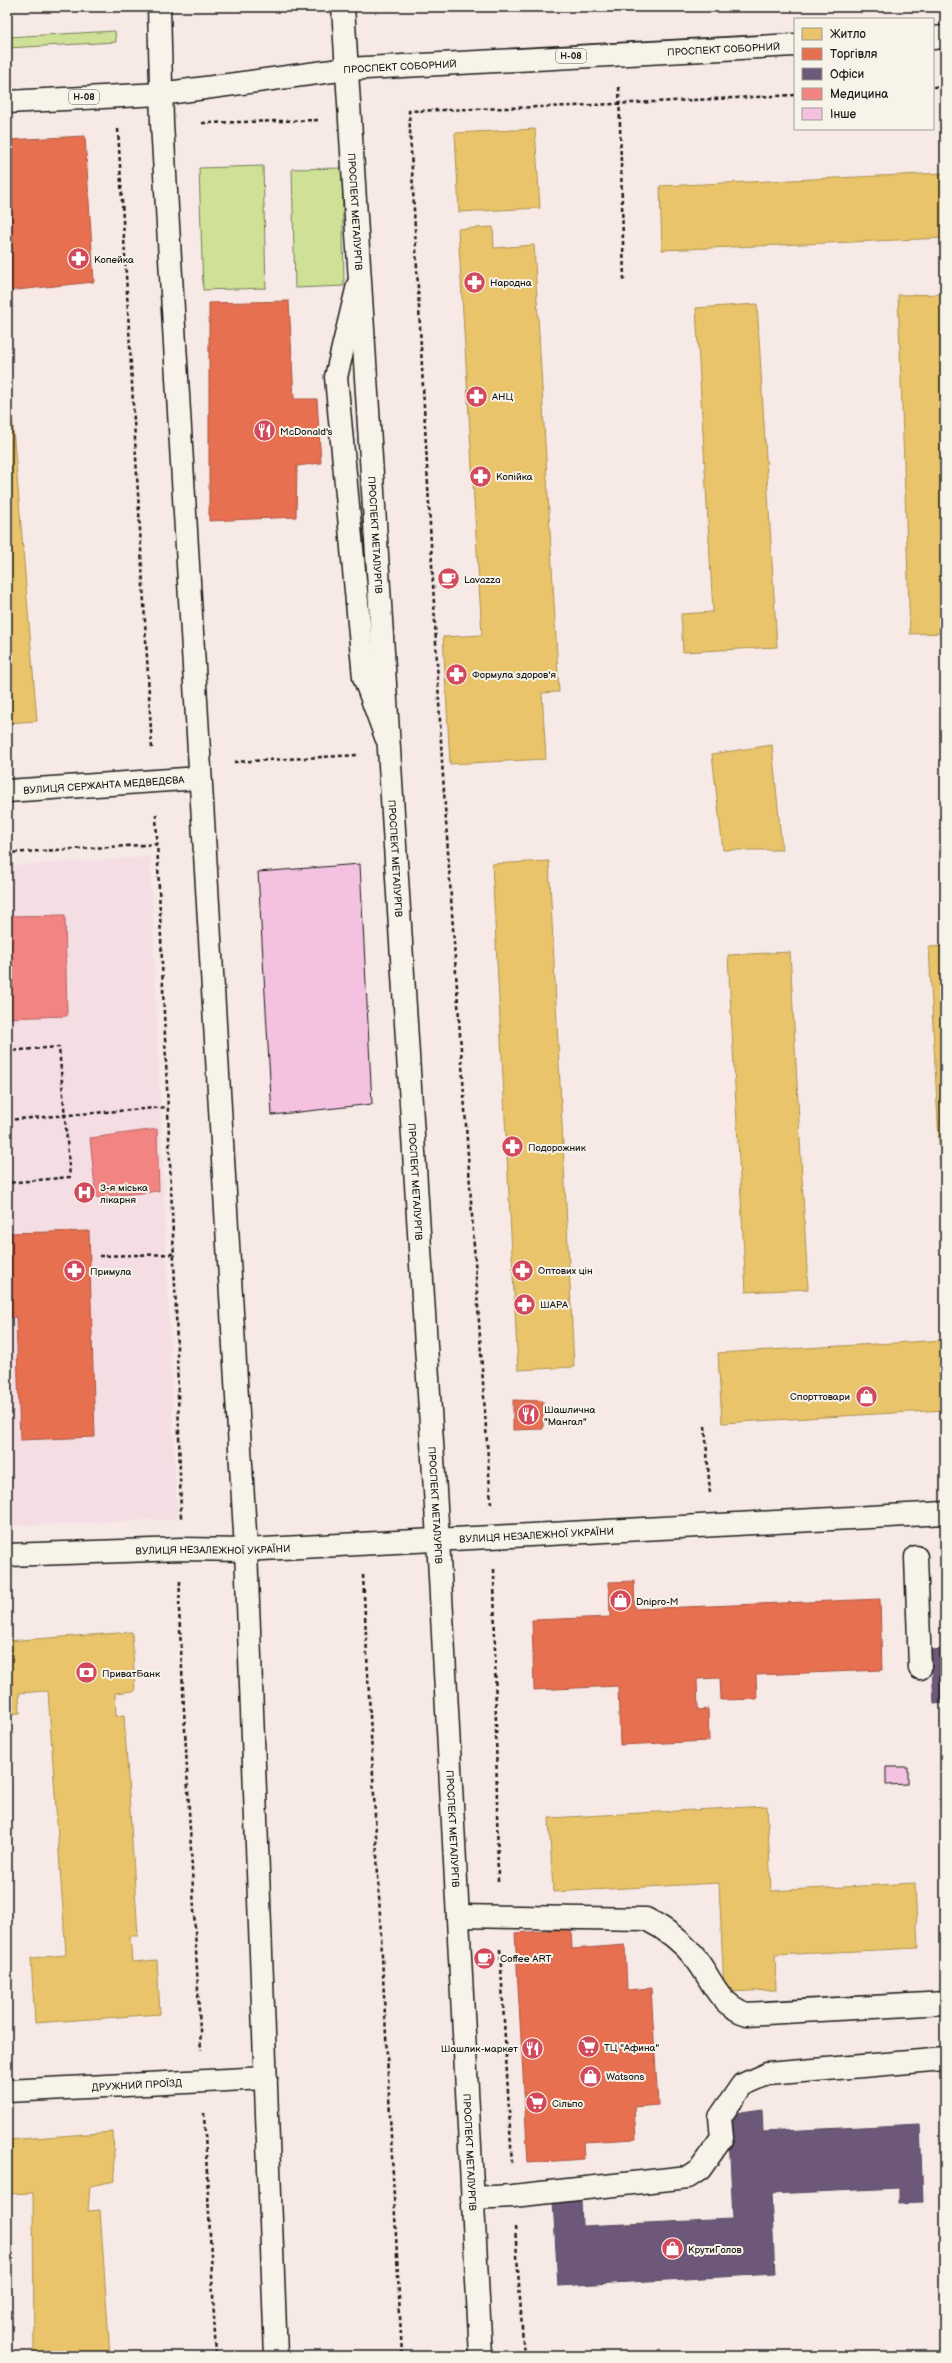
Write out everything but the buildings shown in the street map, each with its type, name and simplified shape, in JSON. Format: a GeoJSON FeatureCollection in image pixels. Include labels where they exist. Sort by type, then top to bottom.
{"type":"FeatureCollection","features":[{"type":"Feature","properties":{"kind":"main road"},"geometry":{"type":"LineString","coordinates":[[159,7],[160,94],[246,1550],[276,2356]]}},
{"type":"Feature","properties":{"kind":"main road","name":"ПРОСПЕКТ МЕТАЛУРГІВ"},"geometry":{"type":"LineString","coordinates":[[343,7],[438,1539],[481,2356]]}},
{"type":"Feature","properties":{"kind":"main road"},"geometry":{"type":"LineString","coordinates":[[934,38],[945,37]]}},
{"type":"Feature","properties":{"kind":"main road","name":"ПРОСПЕКТ СОБОРНИЙ"},"geometry":{"type":"LineString","coordinates":[[7,102],[160,94],[347,69],[794,45]]}},
{"type":"Feature","properties":{"kind":"main road"},"geometry":{"type":"LineString","coordinates":[[360,277],[336,377],[364,677],[389,746]]}},
{"type":"Feature","properties":{"kind":"main road","name":"ВУЛИЦЯ СЕРЖАНТА МЕДВЕДЄВА"},"geometry":{"type":"LineString","coordinates":[[7,791],[200,778]]}},
{"type":"Feature","properties":{"kind":"main road","name":"ВУЛИЦЯ НЕЗАЛЕЖНОЇ УКРАЇНИ"},"geometry":{"type":"LineString","coordinates":[[7,1555],[181,1550],[246,1550],[945,1513]]}},
{"type":"Feature","properties":{"kind":"main road"},"geometry":{"type":"LineString","coordinates":[[916,1557],[920,1668]]}},
{"type":"Feature","properties":{"kind":"main road"},"geometry":{"type":"LineString","coordinates":[[458,1916],[646,1919],[668,1930],[696,1958],[714,1988],[730,2007],[746,2014],[945,2003]]}},
{"type":"Feature","properties":{"kind":"main road"},"geometry":{"type":"LineString","coordinates":[[472,2198],[514,2196],[688,2177],[700,2169],[722,2138],[720,2117],[742,2085],[767,2074],[945,2059]]}},
{"type":"Feature","properties":{"kind":"main road","name":"ДРУЖНИЙ ПРОЇЗД"},"geometry":{"type":"LineString","coordinates":[[7,2091],[266,2078]]}},
{"type":"Feature","properties":{"kind":"path"},"geometry":{"type":"LineString","coordinates":[[618,54],[624,280]]}},
{"type":"Feature","properties":{"kind":"path"},"geometry":{"type":"LineString","coordinates":[[934,87],[945,87]]}},
{"type":"Feature","properties":{"kind":"path"},"geometry":{"type":"LineString","coordinates":[[524,2356],[498,1916],[494,1538],[442,761],[409,111],[619,104],[794,95]]}},
{"type":"Feature","properties":{"kind":"path"},"geometry":{"type":"LineString","coordinates":[[201,123],[322,120]]}},
{"type":"Feature","properties":{"kind":"path"},"geometry":{"type":"LineString","coordinates":[[118,128],[154,782],[159,844],[167,1107],[174,1254],[181,1550],[179,1609],[216,2356]]}},
{"type":"Feature","properties":{"kind":"path"},"geometry":{"type":"LineString","coordinates":[[234,762],[359,755]]}},
{"type":"Feature","properties":{"kind":"path"},"geometry":{"type":"LineString","coordinates":[[7,853],[159,844]]}},
{"type":"Feature","properties":{"kind":"path"},"geometry":{"type":"LineString","coordinates":[[7,1051],[59,1047],[70,1177],[7,1183]]}},
{"type":"Feature","properties":{"kind":"path"},"geometry":{"type":"LineString","coordinates":[[7,1120],[167,1107]]}},
{"type":"Feature","properties":{"kind":"path"},"geometry":{"type":"LineString","coordinates":[[99,1256],[174,1254]]}},
{"type":"Feature","properties":{"kind":"path"},"geometry":{"type":"LineString","coordinates":[[705,1426],[713,1525]]}},
{"type":"Feature","properties":{"kind":"path"},"geometry":{"type":"LineString","coordinates":[[363,1572],[402,2356]]}},
{"type":"Feature","properties":{"kind":"shaded area","name":"3-я міська лікарня"},"geometry":{"type":"Polygon","coordinates":[[[150,857],[177,1519],[7,1526],[7,866],[150,857]]]}},
{"type":"Feature","properties":{"kind":"green space"},"geometry":{"type":"Polygon","coordinates":[[[115,31],[116,42],[7,48],[7,37],[115,31]]]}},
{"type":"Feature","properties":{"kind":"green space"},"geometry":{"type":"Polygon","coordinates":[[[263,166],[266,288],[203,290],[199,168],[263,166]]]}},
{"type":"Feature","properties":{"kind":"green space"},"geometry":{"type":"Polygon","coordinates":[[[342,168],[344,286],[295,288],[292,169],[342,168]]]}},
{"type":"Feature","properties":{"kind":"place","name":"Копейка"},"geometry":{"type":"Point","coordinates":[78,259]}},
{"type":"Feature","properties":{"kind":"place","name":"Народна"},"geometry":{"type":"Point","coordinates":[475,282]}},
{"type":"Feature","properties":{"kind":"place","name":"АНЦ"},"geometry":{"type":"Point","coordinates":[477,396]}},
{"type":"Feature","properties":{"kind":"place","name":"McDonald's"},"geometry":{"type":"Point","coordinates":[264,431]}},
{"type":"Feature","properties":{"kind":"place","name":"Копійка"},"geometry":{"type":"Point","coordinates":[481,476]}},
{"type":"Feature","properties":{"kind":"place","name":"Lavazza"},"geometry":{"type":"Point","coordinates":[448,579]}},
{"type":"Feature","properties":{"kind":"place","name":"Формула здоров'я"},"geometry":{"type":"Point","coordinates":[457,674]}},
{"type":"Feature","properties":{"kind":"place","name":"Подорожник"},"geometry":{"type":"Point","coordinates":[513,1147]}},
{"type":"Feature","properties":{"kind":"place","name":"3-я міська лікарня"},"geometry":{"type":"Point","coordinates":[85,1193]}},
{"type":"Feature","properties":{"kind":"place","name":"Оптових цін"},"geometry":{"type":"Point","coordinates":[522,1270]}},
{"type":"Feature","properties":{"kind":"place","name":"Примула"},"geometry":{"type":"Point","coordinates":[74,1271]}},
{"type":"Feature","properties":{"kind":"place","name":"ШАРА"},"geometry":{"type":"Point","coordinates":[525,1304]}},
{"type":"Feature","properties":{"kind":"place","name":"Спорттовари"},"geometry":{"type":"Point","coordinates":[866,1396]}},
{"type":"Feature","properties":{"kind":"place","name":"Шашлична \"Мангал\""},"geometry":{"type":"Point","coordinates":[528,1415]}},
{"type":"Feature","properties":{"kind":"place","name":"Dnipro-M"},"geometry":{"type":"Point","coordinates":[620,1601]}},
{"type":"Feature","properties":{"kind":"place","name":"ПриватБанк"},"geometry":{"type":"Point","coordinates":[86,1673]}},
{"type":"Feature","properties":{"kind":"place","name":"Coffee ART"},"geometry":{"type":"Point","coordinates":[484,1958]}},
{"type":"Feature","properties":{"kind":"place","name":"ТЦ \"Афина\""},"geometry":{"type":"Point","coordinates":[588,2047]}},
{"type":"Feature","properties":{"kind":"place","name":"Шашлик-маркет"},"geometry":{"type":"Point","coordinates":[533,2048]}},
{"type":"Feature","properties":{"kind":"place","name":"Watsons"},"geometry":{"type":"Point","coordinates":[591,2076]}},
{"type":"Feature","properties":{"kind":"place","name":"Сільпо"},"geometry":{"type":"Point","coordinates":[537,2103]}},
{"type":"Feature","properties":{"kind":"place","name":"КрутиГолов"},"geometry":{"type":"Point","coordinates":[672,2249]}}]}
